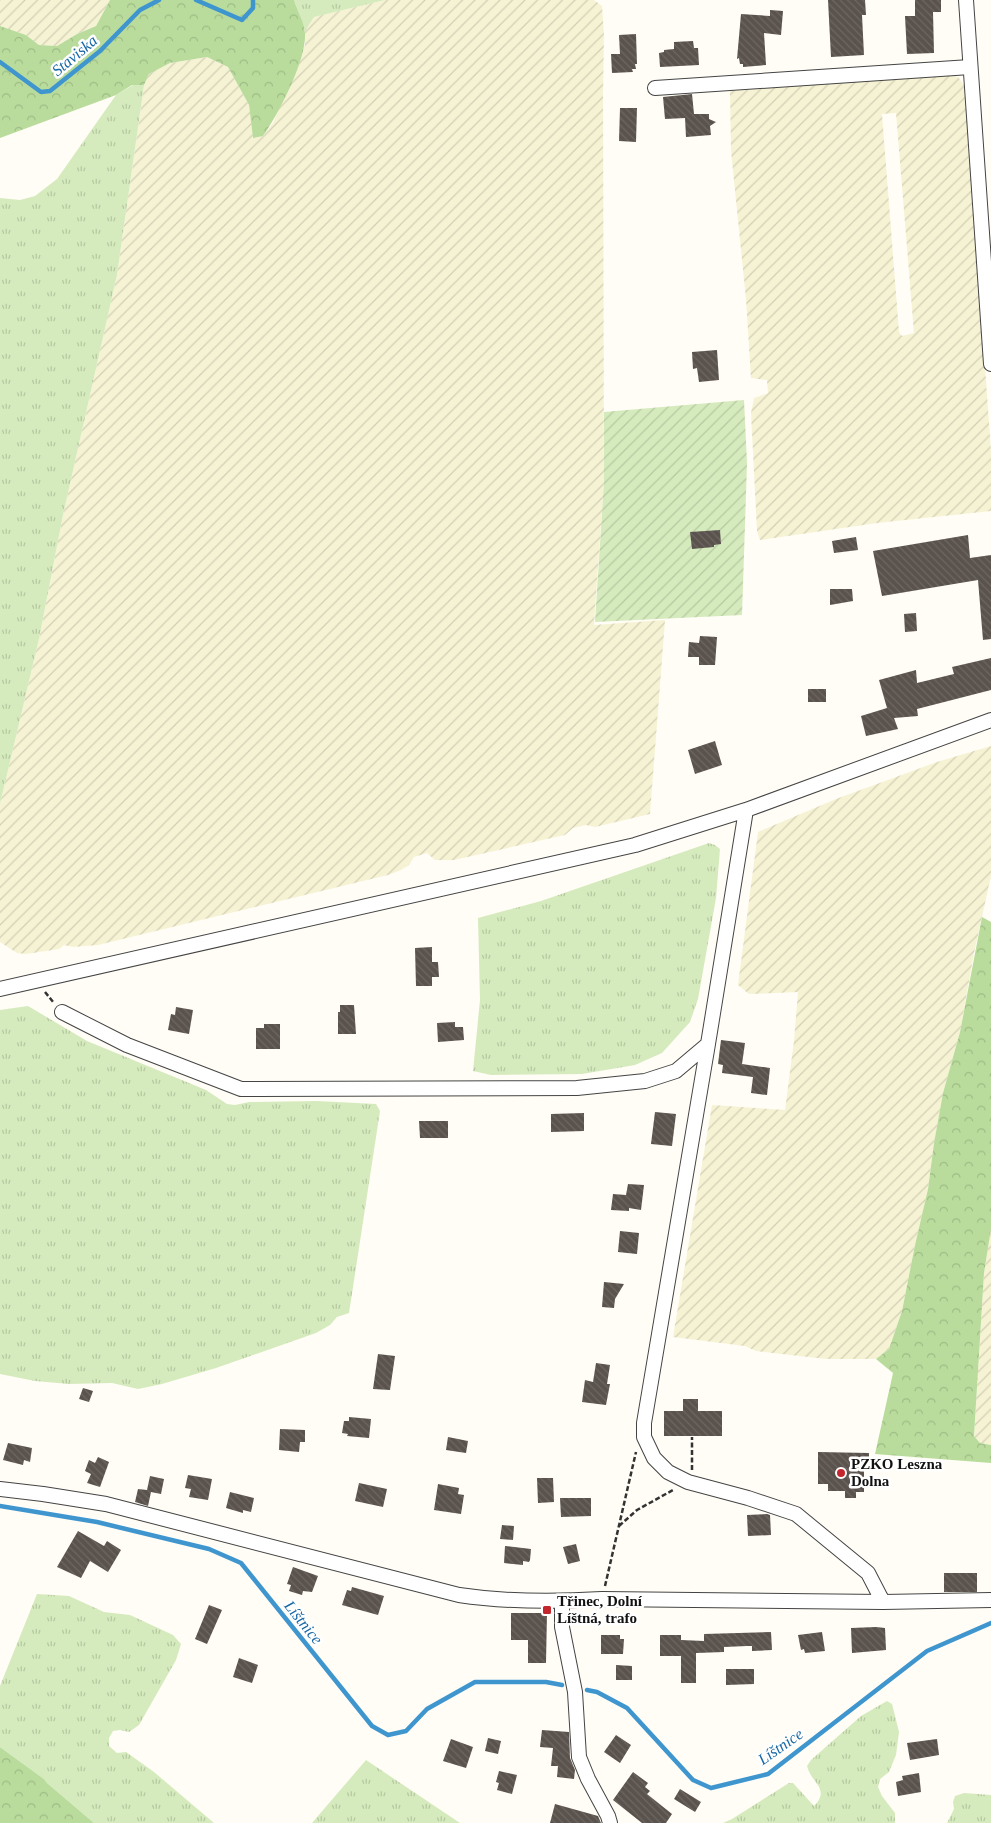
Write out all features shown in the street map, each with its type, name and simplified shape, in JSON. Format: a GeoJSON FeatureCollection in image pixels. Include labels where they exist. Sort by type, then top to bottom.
{"type":"FeatureCollection","features":[{"type":"Feature","properties":{"kind":"street"},"geometry":{"type":"LineString","coordinates":[[966,0],[991,364]]}},
{"type":"Feature","properties":{"kind":"street"},"geometry":{"type":"LineString","coordinates":[[655,88],[970,67]]}},
{"type":"Feature","properties":{"kind":"street"},"geometry":{"type":"LineString","coordinates":[[2,986],[36,981],[636,845],[746,810],[991,720]]}},
{"type":"Feature","properties":{"kind":"street"},"geometry":{"type":"LineString","coordinates":[[746,810],[644,1423],[644,1437],[654,1458],[668,1472],[688,1482],[748,1498],[796,1514],[868,1573],[883,1602]]}},
{"type":"Feature","properties":{"kind":"street"},"geometry":{"type":"LineString","coordinates":[[62,1012],[127,1045],[241,1088],[577,1088],[645,1081],[676,1071],[708,1044]]}},
{"type":"Feature","properties":{"kind":"street"},"geometry":{"type":"LineString","coordinates":[[0,1489],[106,1504],[460,1595],[492,1600],[562,1602],[602,1599],[883,1602],[991,1600]]}},
{"type":"Feature","properties":{"kind":"street"},"geometry":{"type":"LineString","coordinates":[[562,1602],[562,1627],[575,1692],[579,1757],[588,1780],[610,1823]]}},
{"type":"Feature","properties":{"kind":"path"},"geometry":{"type":"LineString","coordinates":[[36,981],[62,1012]]}},
{"type":"Feature","properties":{"kind":"path"},"geometry":{"type":"LineString","coordinates":[[602,1599],[638,1441],[644,1437]]}},
{"type":"Feature","properties":{"kind":"shaded area"},"geometry":{"type":"Polygon","coordinates":[[[0,0],[110,0],[96,26],[77,34],[57,46],[39,45],[26,35],[0,26],[0,0]]]}},
{"type":"Feature","properties":{"kind":"shaded area"},"geometry":{"type":"Polygon","coordinates":[[[385,0],[594,0],[602,6],[604,35],[604,481],[594,625],[665,620],[650,814],[595,827],[586,825],[573,828],[565,835],[454,860],[435,860],[427,853],[414,857],[409,865],[388,875],[98,945],[73,947],[64,945],[59,949],[26,954],[17,953],[0,942],[0,804],[39,639],[63,515],[117,275],[144,85],[149,74],[170,63],[207,57],[228,67],[249,105],[253,137],[263,136],[273,123],[305,45],[305,31],[313,17],[385,0]]]}},
{"type":"Feature","properties":{"kind":"shaded area"},"geometry":{"type":"Polygon","coordinates":[[[952,74],[959,78],[965,87],[991,451],[991,511],[877,523],[760,540],[757,531],[751,413],[754,398],[768,393],[767,380],[751,378],[746,299],[731,151],[730,91],[952,74]],[[896,113],[882,114],[899,332],[902,336],[914,333],[896,113]]]}},
{"type":"Feature","properties":{"kind":"shaded area"},"geometry":{"type":"Polygon","coordinates":[[[991,746],[991,876],[974,953],[960,1032],[943,1093],[928,1189],[902,1311],[889,1349],[876,1359],[826,1359],[756,1351],[745,1346],[673,1337],[712,1105],[785,1110],[798,992],[749,994],[738,985],[758,832],[836,799],[937,762],[991,746]]]}},
{"type":"Feature","properties":{"kind":"shaded area"},"geometry":{"type":"Polygon","coordinates":[[[991,1229],[991,1445],[980,1443],[974,1436],[984,1273],[991,1229]]]}},
{"type":"Feature","properties":{"kind":"green space"},"geometry":{"type":"Polygon","coordinates":[[[110,0],[294,0],[305,33],[304,44],[297,71],[276,115],[263,136],[253,138],[249,105],[228,67],[207,57],[170,63],[149,74],[144,85],[132,85],[116,95],[0,138],[0,26],[26,35],[39,45],[57,46],[77,34],[96,26],[110,0]]]}},
{"type":"Feature","properties":{"kind":"green space"},"geometry":{"type":"Polygon","coordinates":[[[294,0],[385,0],[314,17],[305,31],[294,0]]]}},
{"type":"Feature","properties":{"kind":"green space"},"geometry":{"type":"Polygon","coordinates":[[[133,85],[144,85],[117,275],[63,515],[39,639],[0,804],[0,198],[20,200],[35,196],[57,179],[116,95],[133,85]]]}},
{"type":"Feature","properties":{"kind":"green space"},"geometry":{"type":"Polygon","coordinates":[[[744,400],[747,463],[742,615],[595,622],[604,481],[604,412],[744,400]]]}},
{"type":"Feature","properties":{"kind":"green space"},"geometry":{"type":"Polygon","coordinates":[[[709,843],[720,849],[716,898],[698,999],[690,1022],[662,1053],[635,1065],[582,1074],[491,1075],[473,1071],[480,1000],[478,918],[541,901],[709,843]]]}},
{"type":"Feature","properties":{"kind":"green space"},"geometry":{"type":"Polygon","coordinates":[[[982,917],[991,922],[991,1229],[984,1273],[974,1436],[980,1443],[991,1445],[991,1463],[875,1454],[893,1373],[876,1359],[889,1349],[902,1311],[928,1189],[943,1093],[960,1032],[982,917]]]}},
{"type":"Feature","properties":{"kind":"green space"},"geometry":{"type":"Polygon","coordinates":[[[28,1006],[87,1041],[206,1090],[227,1104],[317,1101],[376,1104],[380,1111],[349,1313],[337,1317],[330,1325],[316,1333],[216,1368],[138,1389],[112,1383],[69,1384],[35,1381],[0,1374],[0,1010],[28,1006]]]}},
{"type":"Feature","properties":{"kind":"green space"},"geometry":{"type":"Polygon","coordinates":[[[37,1594],[69,1596],[104,1612],[130,1615],[173,1635],[181,1644],[176,1660],[139,1725],[129,1732],[113,1731],[109,1738],[109,1746],[117,1753],[126,1752],[154,1772],[214,1823],[94,1823],[44,1779],[0,1747],[0,1686],[37,1594]]]}},
{"type":"Feature","properties":{"kind":"green space"},"geometry":{"type":"Polygon","coordinates":[[[887,1701],[892,1704],[899,1732],[896,1755],[889,1772],[880,1779],[878,1787],[882,1796],[895,1813],[895,1823],[723,1823],[789,1783],[793,1783],[814,1806],[821,1795],[807,1766],[811,1760],[861,1716],[887,1701]]]}},
{"type":"Feature","properties":{"kind":"green space"},"geometry":{"type":"Polygon","coordinates":[[[0,1747],[44,1779],[94,1823],[0,1823],[0,1747]]]}},
{"type":"Feature","properties":{"kind":"green space"},"geometry":{"type":"Polygon","coordinates":[[[366,1760],[460,1823],[312,1823],[366,1760]]]}},
{"type":"Feature","properties":{"kind":"green space"},"geometry":{"type":"Polygon","coordinates":[[[964,1793],[991,1795],[991,1823],[947,1823],[954,1809],[953,1802],[955,1796],[964,1793]]]}},
{"type":"Feature","properties":{"kind":"building"},"geometry":{"type":"Polygon","coordinates":[[[828,0],[865,0],[866,15],[862,15],[864,55],[831,57],[828,0]]]}},
{"type":"Feature","properties":{"kind":"building"},"geometry":{"type":"Polygon","coordinates":[[[915,0],[941,0],[941,12],[933,12],[934,53],[907,54],[905,16],[915,16],[915,0]]]}},
{"type":"Feature","properties":{"kind":"building"},"geometry":{"type":"Polygon","coordinates":[[[770,10],[783,11],[781,35],[764,33],[766,65],[743,67],[743,64],[740,64],[739,58],[737,59],[741,14],[770,16],[770,10]]]}},
{"type":"Feature","properties":{"kind":"building"},"geometry":{"type":"Polygon","coordinates":[[[636,34],[636,69],[632,69],[633,72],[612,73],[611,54],[620,54],[619,35],[636,34]]]}},
{"type":"Feature","properties":{"kind":"building"},"geometry":{"type":"Polygon","coordinates":[[[693,41],[694,48],[698,48],[699,65],[660,67],[659,53],[664,52],[664,50],[674,49],[674,42],[693,41]]]}},
{"type":"Feature","properties":{"kind":"building"},"geometry":{"type":"Polygon","coordinates":[[[692,94],[694,114],[709,114],[709,119],[716,122],[710,126],[711,135],[686,137],[685,118],[665,119],[663,97],[692,94]]]}},
{"type":"Feature","properties":{"kind":"building"},"geometry":{"type":"Polygon","coordinates":[[[620,108],[637,108],[636,142],[619,141],[620,108]]]}},
{"type":"Feature","properties":{"kind":"building"},"geometry":{"type":"Polygon","coordinates":[[[717,350],[719,380],[699,382],[697,368],[693,369],[692,352],[717,350]]]}},
{"type":"Feature","properties":{"kind":"building"},"geometry":{"type":"Polygon","coordinates":[[[720,530],[721,544],[714,545],[714,547],[692,549],[690,532],[720,530]]]}},
{"type":"Feature","properties":{"kind":"building"},"geometry":{"type":"Polygon","coordinates":[[[968,535],[970,558],[991,555],[991,639],[983,640],[978,580],[882,596],[873,551],[968,535]]]}},
{"type":"Feature","properties":{"kind":"building"},"geometry":{"type":"Polygon","coordinates":[[[856,537],[858,550],[834,553],[832,541],[856,537]]]}},
{"type":"Feature","properties":{"kind":"building"},"geometry":{"type":"Polygon","coordinates":[[[830,589],[852,589],[853,601],[830,605],[830,589]]]}},
{"type":"Feature","properties":{"kind":"building"},"geometry":{"type":"Polygon","coordinates":[[[916,613],[917,631],[905,632],[904,614],[916,613]]]}},
{"type":"Feature","properties":{"kind":"building"},"geometry":{"type":"Polygon","coordinates":[[[700,636],[717,637],[715,665],[699,665],[699,657],[688,657],[689,642],[699,643],[700,636]]]}},
{"type":"Feature","properties":{"kind":"building"},"geometry":{"type":"Polygon","coordinates":[[[991,658],[991,690],[917,709],[918,716],[894,718],[898,729],[866,736],[861,716],[887,708],[879,680],[916,670],[917,683],[954,674],[952,667],[991,658]]]}},
{"type":"Feature","properties":{"kind":"building"},"geometry":{"type":"Polygon","coordinates":[[[808,689],[826,689],[826,702],[808,702],[808,689]]]}},
{"type":"Feature","properties":{"kind":"building"},"geometry":{"type":"Polygon","coordinates":[[[715,741],[722,765],[695,774],[688,750],[715,741]]]}},
{"type":"Feature","properties":{"kind":"building"},"geometry":{"type":"Polygon","coordinates":[[[432,947],[432,962],[438,962],[439,977],[432,977],[432,986],[416,986],[415,948],[432,947]]]}},
{"type":"Feature","properties":{"kind":"building"},"geometry":{"type":"Polygon","coordinates":[[[340,1005],[354,1005],[356,1034],[338,1034],[338,1012],[340,1012],[340,1005]]]}},
{"type":"Feature","properties":{"kind":"building"},"geometry":{"type":"Polygon","coordinates":[[[176,1007],[193,1010],[189,1034],[168,1030],[171,1014],[175,1015],[176,1007]]]}},
{"type":"Feature","properties":{"kind":"building"},"geometry":{"type":"Polygon","coordinates":[[[455,1022],[455,1027],[463,1027],[464,1040],[438,1042],[437,1023],[455,1022]]]}},
{"type":"Feature","properties":{"kind":"building"},"geometry":{"type":"Polygon","coordinates":[[[264,1024],[280,1024],[280,1049],[256,1049],[256,1028],[264,1028],[264,1024]]]}},
{"type":"Feature","properties":{"kind":"building"},"geometry":{"type":"Polygon","coordinates":[[[721,1040],[745,1043],[742,1064],[770,1068],[767,1095],[751,1093],[753,1077],[722,1073],[723,1065],[718,1064],[721,1040]]]}},
{"type":"Feature","properties":{"kind":"building"},"geometry":{"type":"Polygon","coordinates":[[[655,1112],[676,1114],[672,1146],[651,1144],[655,1112]]]}},
{"type":"Feature","properties":{"kind":"building"},"geometry":{"type":"Polygon","coordinates":[[[584,1113],[584,1131],[551,1132],[551,1114],[584,1113]]]}},
{"type":"Feature","properties":{"kind":"building"},"geometry":{"type":"Polygon","coordinates":[[[419,1121],[448,1121],[448,1138],[420,1138],[419,1121]]]}},
{"type":"Feature","properties":{"kind":"building"},"geometry":{"type":"Polygon","coordinates":[[[628,1184],[644,1185],[641,1210],[629,1208],[629,1211],[611,1210],[613,1194],[626,1195],[628,1184]]]}},
{"type":"Feature","properties":{"kind":"building"},"geometry":{"type":"Polygon","coordinates":[[[620,1231],[639,1233],[637,1254],[618,1252],[620,1231]]]}},
{"type":"Feature","properties":{"kind":"building"},"geometry":{"type":"Polygon","coordinates":[[[604,1282],[624,1284],[615,1299],[614,1308],[602,1307],[604,1282]]]}},
{"type":"Feature","properties":{"kind":"building"},"geometry":{"type":"Polygon","coordinates":[[[378,1354],[395,1356],[390,1390],[373,1389],[378,1354]]]}},
{"type":"Feature","properties":{"kind":"building"},"geometry":{"type":"Polygon","coordinates":[[[596,1363],[610,1365],[607,1384],[610,1384],[606,1405],[582,1402],[585,1380],[593,1382],[596,1363]]]}},
{"type":"Feature","properties":{"kind":"building"},"geometry":{"type":"Polygon","coordinates":[[[83,1388],[93,1391],[89,1402],[79,1399],[83,1388]]]}},
{"type":"Feature","properties":{"kind":"building"},"geometry":{"type":"Polygon","coordinates":[[[683,1399],[698,1399],[698,1411],[722,1411],[722,1436],[664,1436],[664,1411],[683,1411],[683,1399]]]}},
{"type":"Feature","properties":{"kind":"building"},"geometry":{"type":"Polygon","coordinates":[[[349,1417],[371,1419],[369,1438],[347,1436],[348,1434],[342,1433],[344,1421],[349,1421],[349,1417]]]}},
{"type":"Feature","properties":{"kind":"building"},"geometry":{"type":"Polygon","coordinates":[[[280,1429],[305,1430],[305,1442],[300,1442],[299,1452],[279,1450],[280,1429]]]}},
{"type":"Feature","properties":{"kind":"building"},"geometry":{"type":"Polygon","coordinates":[[[448,1437],[468,1441],[466,1453],[446,1450],[448,1437]]]}},
{"type":"Feature","properties":{"kind":"building"},"geometry":{"type":"Polygon","coordinates":[[[8,1443],[32,1448],[30,1462],[24,1460],[23,1465],[3,1460],[8,1443]]]}},
{"type":"Feature","properties":{"kind":"building","name":"PZKO Leszna Dolna"},"geometry":{"type":"Polygon","coordinates":[[[818,1452],[869,1453],[869,1466],[864,1466],[864,1492],[856,1492],[856,1498],[845,1498],[845,1491],[828,1491],[828,1484],[818,1484],[818,1452]]]}},
{"type":"Feature","properties":{"kind":"building"},"geometry":{"type":"Polygon","coordinates":[[[98,1457],[109,1462],[100,1487],[87,1483],[91,1474],[85,1471],[89,1460],[95,1463],[98,1457]]]}},
{"type":"Feature","properties":{"kind":"building"},"geometry":{"type":"Polygon","coordinates":[[[188,1475],[212,1479],[208,1500],[189,1497],[191,1489],[185,1488],[188,1475]]]}},
{"type":"Feature","properties":{"kind":"building"},"geometry":{"type":"Polygon","coordinates":[[[150,1476],[164,1479],[161,1494],[151,1492],[148,1506],[135,1502],[138,1489],[147,1490],[150,1476]]]}},
{"type":"Feature","properties":{"kind":"building"},"geometry":{"type":"Polygon","coordinates":[[[537,1478],[553,1478],[554,1502],[538,1503],[537,1478]]]}},
{"type":"Feature","properties":{"kind":"building"},"geometry":{"type":"Polygon","coordinates":[[[359,1483],[387,1489],[383,1507],[355,1501],[359,1483]]]}},
{"type":"Feature","properties":{"kind":"building"},"geometry":{"type":"Polygon","coordinates":[[[438,1484],[459,1488],[458,1494],[464,1495],[461,1514],[434,1510],[438,1484]]]}},
{"type":"Feature","properties":{"kind":"building"},"geometry":{"type":"Polygon","coordinates":[[[230,1492],[254,1498],[251,1512],[243,1510],[243,1513],[226,1508],[230,1492]]]}},
{"type":"Feature","properties":{"kind":"building"},"geometry":{"type":"Polygon","coordinates":[[[560,1498],[591,1498],[591,1516],[561,1517],[560,1498]]]}},
{"type":"Feature","properties":{"kind":"building"},"geometry":{"type":"Polygon","coordinates":[[[747,1515],[770,1515],[771,1535],[748,1536],[747,1515]]]}},
{"type":"Feature","properties":{"kind":"building"},"geometry":{"type":"Polygon","coordinates":[[[502,1525],[514,1526],[513,1540],[500,1539],[502,1525]]]}},
{"type":"Feature","properties":{"kind":"building"},"geometry":{"type":"Polygon","coordinates":[[[78,1531],[104,1546],[107,1541],[121,1550],[108,1572],[90,1561],[81,1578],[57,1567],[78,1531]]]}},
{"type":"Feature","properties":{"kind":"building"},"geometry":{"type":"Polygon","coordinates":[[[576,1544],[580,1561],[568,1564],[563,1547],[576,1544]]]}},
{"type":"Feature","properties":{"kind":"building"},"geometry":{"type":"Polygon","coordinates":[[[505,1546],[531,1549],[529,1562],[523,1561],[523,1565],[504,1563],[505,1546]]]}},
{"type":"Feature","properties":{"kind":"building"},"geometry":{"type":"Polygon","coordinates":[[[293,1567],[318,1576],[312,1592],[303,1591],[302,1595],[289,1591],[291,1585],[287,1584],[293,1567]]]}},
{"type":"Feature","properties":{"kind":"building"},"geometry":{"type":"Polygon","coordinates":[[[944,1573],[977,1573],[977,1592],[944,1592],[944,1573]]]}},
{"type":"Feature","properties":{"kind":"building"},"geometry":{"type":"Polygon","coordinates":[[[352,1587],[384,1596],[378,1615],[342,1605],[347,1590],[351,1591],[352,1587]]]}},
{"type":"Feature","properties":{"kind":"building"},"geometry":{"type":"Polygon","coordinates":[[[209,1605],[222,1610],[207,1644],[195,1639],[209,1605]]]}},
{"type":"Feature","properties":{"kind":"building"},"geometry":{"type":"Polygon","coordinates":[[[511,1613],[547,1613],[546,1663],[528,1663],[528,1640],[511,1640],[511,1613]]]}},
{"type":"Feature","properties":{"kind":"building"},"geometry":{"type":"Polygon","coordinates":[[[851,1628],[885,1628],[886,1650],[852,1653],[851,1628]]]}},
{"type":"Feature","properties":{"kind":"building"},"geometry":{"type":"Polygon","coordinates":[[[771,1632],[772,1650],[752,1651],[752,1646],[747,1646],[724,1647],[724,1652],[696,1653],[696,1683],[681,1683],[681,1656],[660,1656],[660,1635],[681,1635],[681,1640],[704,1641],[704,1634],[771,1632]]]}},
{"type":"Feature","properties":{"kind":"building"},"geometry":{"type":"Polygon","coordinates":[[[822,1632],[825,1651],[805,1653],[804,1649],[801,1650],[798,1635],[822,1632]]]}},
{"type":"Feature","properties":{"kind":"building"},"geometry":{"type":"Polygon","coordinates":[[[601,1635],[620,1635],[620,1639],[624,1639],[623,1654],[601,1654],[601,1635]]]}},
{"type":"Feature","properties":{"kind":"building"},"geometry":{"type":"Polygon","coordinates":[[[239,1658],[258,1665],[252,1683],[233,1677],[239,1658]]]}},
{"type":"Feature","properties":{"kind":"building"},"geometry":{"type":"Polygon","coordinates":[[[616,1665],[632,1666],[632,1680],[616,1680],[616,1665]]]}},
{"type":"Feature","properties":{"kind":"building"},"geometry":{"type":"Polygon","coordinates":[[[726,1669],[754,1669],[754,1684],[726,1685],[726,1669]]]}},
{"type":"Feature","properties":{"kind":"building"},"geometry":{"type":"Polygon","coordinates":[[[542,1730],[569,1732],[570,1758],[575,1770],[574,1779],[557,1777],[558,1766],[551,1766],[553,1748],[540,1747],[542,1730]]]}},
{"type":"Feature","properties":{"kind":"building"},"geometry":{"type":"Polygon","coordinates":[[[616,1735],[631,1745],[620,1763],[604,1752],[616,1735]]]}},
{"type":"Feature","properties":{"kind":"building"},"geometry":{"type":"Polygon","coordinates":[[[488,1738],[501,1741],[498,1754],[485,1751],[488,1738]]]}},
{"type":"Feature","properties":{"kind":"building"},"geometry":{"type":"Polygon","coordinates":[[[451,1739],[473,1747],[466,1768],[443,1761],[451,1739]]]}},
{"type":"Feature","properties":{"kind":"building"},"geometry":{"type":"Polygon","coordinates":[[[937,1739],[939,1755],[910,1760],[907,1743],[937,1739]]]}},
{"type":"Feature","properties":{"kind":"building"},"geometry":{"type":"Polygon","coordinates":[[[499,1771],[517,1775],[512,1794],[497,1790],[499,1783],[496,1782],[499,1771]]]}},
{"type":"Feature","properties":{"kind":"building"},"geometry":{"type":"Polygon","coordinates":[[[633,1772],[648,1783],[645,1787],[650,1791],[647,1794],[672,1814],[666,1823],[642,1823],[613,1800],[633,1772]]]}},
{"type":"Feature","properties":{"kind":"building"},"geometry":{"type":"Polygon","coordinates":[[[919,1773],[921,1792],[898,1796],[896,1782],[903,1780],[902,1776],[919,1773]]]}},
{"type":"Feature","properties":{"kind":"building"},"geometry":{"type":"Polygon","coordinates":[[[680,1789],[701,1802],[695,1812],[674,1799],[680,1789]]]}},
{"type":"Feature","properties":{"kind":"building"},"geometry":{"type":"Polygon","coordinates":[[[555,1804],[598,1816],[601,1823],[550,1823],[555,1804]]]}},
{"type":"Feature","properties":{"kind":"waterway","name":"Staviska"},"geometry":{"type":"LineString","coordinates":[[0,62],[41,92],[50,91],[100,51],[140,10],[159,0]]}},
{"type":"Feature","properties":{"kind":"waterway","name":"Staviska"},"geometry":{"type":"LineString","coordinates":[[196,0],[242,20],[253,8],[253,0]]}},
{"type":"Feature","properties":{"kind":"waterway","name":"Líštnice"},"geometry":{"type":"LineString","coordinates":[[0,1506],[97,1522],[209,1549],[241,1563],[372,1726],[388,1735],[406,1731],[427,1709],[475,1682],[546,1682],[562,1685]]}},
{"type":"Feature","properties":{"kind":"waterway","name":"Líštnice"},"geometry":{"type":"LineString","coordinates":[[587,1690],[597,1692],[627,1708],[693,1780],[711,1788],[768,1774],[927,1651],[991,1623]]}},
{"type":"Feature","properties":{"kind":"place","name":"PZKO Leszna Dolna"},"geometry":{"type":"Point","coordinates":[841,1473]}},
{"type":"Feature","properties":{"kind":"place","name":"Třinec, Dolní Líštná, trafo"},"geometry":{"type":"Point","coordinates":[547,1610]}}]}
